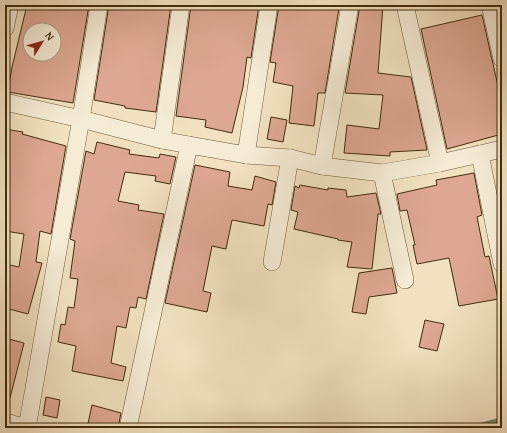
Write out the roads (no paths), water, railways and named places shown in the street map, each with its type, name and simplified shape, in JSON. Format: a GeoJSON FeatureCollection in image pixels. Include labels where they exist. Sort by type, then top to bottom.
{"type":"FeatureCollection","features":[{"type":"Feature","properties":{"kind":"street"},"geometry":{"type":"LineString","coordinates":[[5,28],[10,5]]}},
{"type":"Feature","properties":{"kind":"street"},"geometry":{"type":"LineString","coordinates":[[5,422],[27,428],[81,119],[99,5]]}},
{"type":"Feature","properties":{"kind":"street"},"geometry":{"type":"LineString","coordinates":[[162,140],[181,5]]}},
{"type":"Feature","properties":{"kind":"street"},"geometry":{"type":"LineString","coordinates":[[246,155],[269,5]]}},
{"type":"Feature","properties":{"kind":"street"},"geometry":{"type":"LineString","coordinates":[[322,166],[350,5]]}},
{"type":"Feature","properties":{"kind":"street"},"geometry":{"type":"LineString","coordinates":[[405,5],[440,163]]}},
{"type":"Feature","properties":{"kind":"street"},"geometry":{"type":"LineString","coordinates":[[490,5],[502,59]]}},
{"type":"Feature","properties":{"kind":"street"},"geometry":{"type":"LineString","coordinates":[[5,102],[81,119],[162,140],[246,155],[290,158],[322,166],[382,173],[440,163],[502,149]]}},
{"type":"Feature","properties":{"kind":"street"},"geometry":{"type":"LineString","coordinates":[[128,428],[189,145]]}},
{"type":"Feature","properties":{"kind":"street"},"geometry":{"type":"LineString","coordinates":[[480,154],[502,264]]}},
{"type":"Feature","properties":{"kind":"street"},"geometry":{"type":"LineString","coordinates":[[272,262],[290,158]]}},
{"type":"Feature","properties":{"kind":"street"},"geometry":{"type":"LineString","coordinates":[[382,173],[405,280]]}},
{"type":"Feature","properties":{"kind":"waterway"},"geometry":{"type":"LineString","coordinates":[[471,428],[502,420]]}}]}
